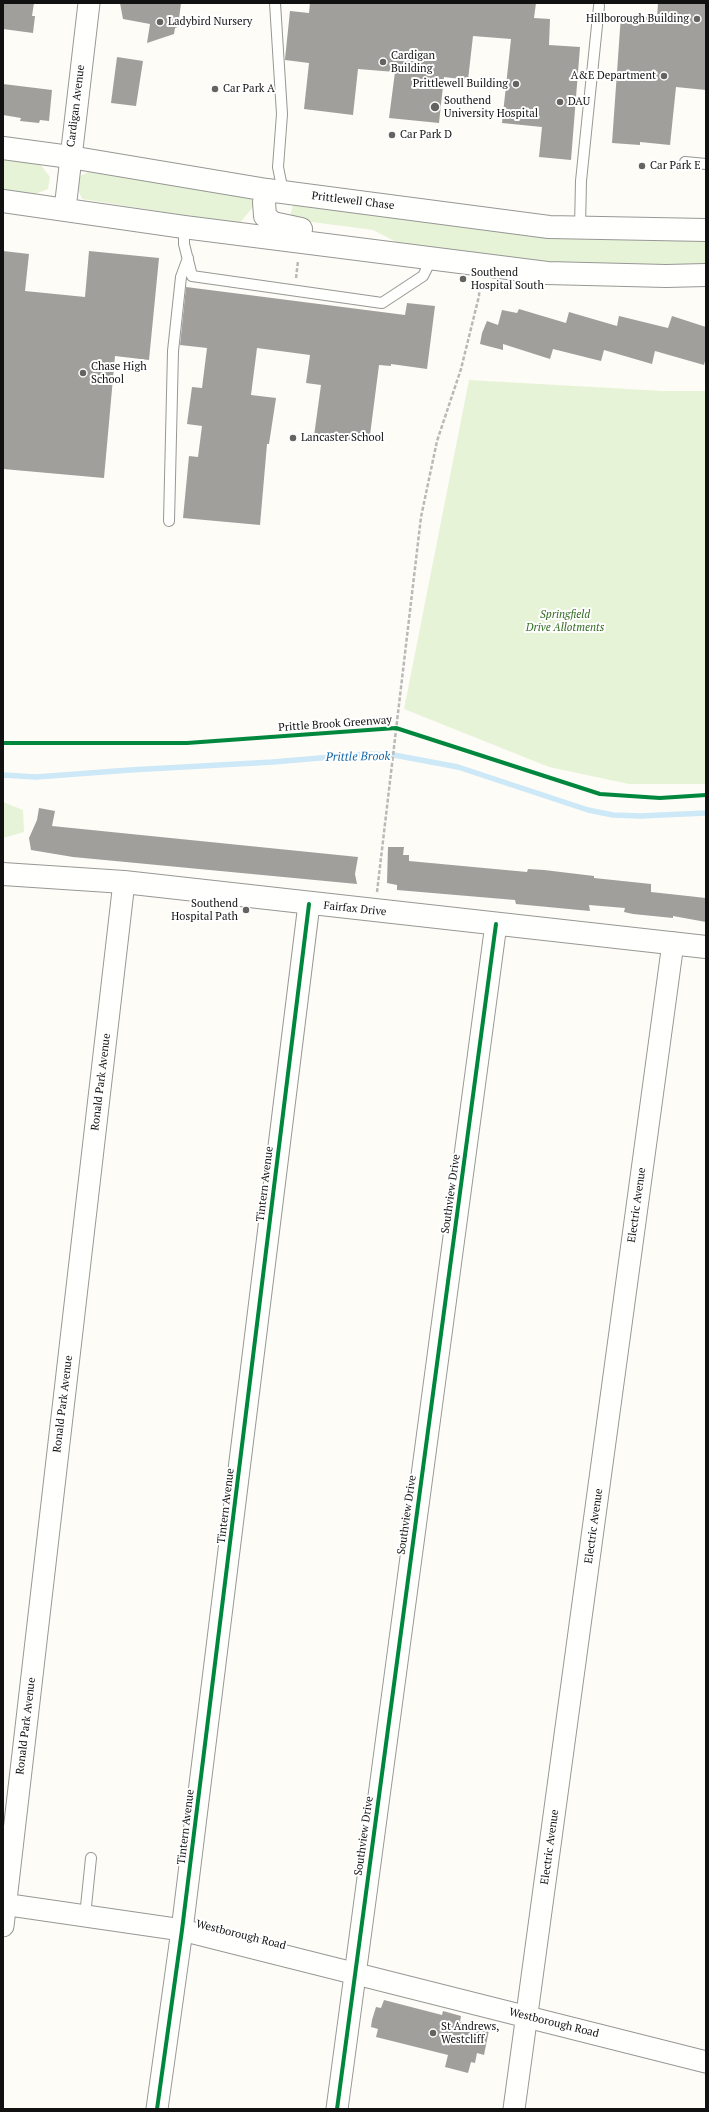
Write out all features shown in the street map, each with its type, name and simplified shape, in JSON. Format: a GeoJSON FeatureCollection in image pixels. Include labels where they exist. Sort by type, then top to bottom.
{"type":"FeatureCollection","features":[{"type":"Feature","properties":{"kind":"street","name":"Cardigan Avenue"},"geometry":{"type":"LineString","coordinates":[[64,209],[89,3]]}},
{"type":"Feature","properties":{"kind":"street","name":"Prittlewell Chase"},"geometry":{"type":"LineString","coordinates":[[3,148],[70,157],[275,191],[549,227],[706,230]]}},
{"type":"Feature","properties":{"kind":"street"},"geometry":{"type":"LineString","coordinates":[[275,191],[264,202],[265,216],[273,223],[290,228],[350,237],[397,254]]}},
{"type":"Feature","properties":{"kind":"street"},"geometry":{"type":"LineString","coordinates":[[3,201],[234,233],[547,273],[666,276],[706,275]]}},
{"type":"Feature","properties":{"kind":"street"},"geometry":{"type":"LineString","coordinates":[[234,233],[252,232],[264,229],[273,223]]}},
{"type":"Feature","properties":{"kind":"street","name":"Fairfax Drive"},"geometry":{"type":"LineString","coordinates":[[3,874],[124,882],[309,904],[706,947]]}},
{"type":"Feature","properties":{"kind":"street","name":"Ronald Park Avenue"},"geometry":{"type":"LineString","coordinates":[[3,1926],[9,1814],[124,882]]}},
{"type":"Feature","properties":{"kind":"street","name":"Tintern Avenue"},"geometry":{"type":"LineString","coordinates":[[157,2109],[182,1930],[309,904]]}},
{"type":"Feature","properties":{"kind":"street","name":"Southview Drive"},"geometry":{"type":"LineString","coordinates":[[337,2109],[496,924]]}},
{"type":"Feature","properties":{"kind":"street","name":"Electric Avenue"},"geometry":{"type":"LineString","coordinates":[[514,2109],[673,943]]}},
{"type":"Feature","properties":{"kind":"street","name":"Westborough Road"},"geometry":{"type":"LineString","coordinates":[[4,1904],[182,1930],[706,2062]]}},
{"type":"Feature","properties":{"kind":"lane"},"geometry":{"type":"LineString","coordinates":[[275,191],[282,114],[276,3]]}},
{"type":"Feature","properties":{"kind":"lane"},"geometry":{"type":"LineString","coordinates":[[580,227],[581,181],[599,6]]}},
{"type":"Feature","properties":{"kind":"lane"},"geometry":{"type":"LineString","coordinates":[[685,162],[706,164]]}},
{"type":"Feature","properties":{"kind":"lane"},"geometry":{"type":"LineString","coordinates":[[275,191],[278,167]]}},
{"type":"Feature","properties":{"kind":"lane"},"geometry":{"type":"LineString","coordinates":[[184,226],[184,244],[192,276],[295,289],[382,303],[424,276],[432,258]]}},
{"type":"Feature","properties":{"kind":"lane"},"geometry":{"type":"LineString","coordinates":[[169,521],[173,350],[181,277],[188,258]]}},
{"type":"Feature","properties":{"kind":"lane"},"geometry":{"type":"LineString","coordinates":[[85,1916],[91,1858]]}},
{"type":"Feature","properties":{"kind":"path"},"geometry":{"type":"LineString","coordinates":[[295,289],[301,241]]}},
{"type":"Feature","properties":{"kind":"path"},"geometry":{"type":"LineString","coordinates":[[374,911],[393,768],[396,728],[421,517],[437,441],[461,369],[479,296],[482,265]]}},
{"type":"Feature","properties":{"kind":"green space"},"geometry":{"type":"Polygon","coordinates":[[[3,159],[40,164],[50,177],[48,189],[35,194],[3,189],[3,159]]]}},
{"type":"Feature","properties":{"kind":"green space"},"geometry":{"type":"Polygon","coordinates":[[[88,172],[254,198],[254,206],[239,224],[82,199],[77,187],[78,177],[88,172]]]}},
{"type":"Feature","properties":{"kind":"green space"},"geometry":{"type":"Polygon","coordinates":[[[293,205],[473,227],[592,238],[706,241],[706,266],[572,265],[404,246],[373,230],[289,219],[293,205]]]}},
{"type":"Feature","properties":{"kind":"green space","name":"Springfield Drive Allotments"},"geometry":{"type":"Polygon","coordinates":[[[469,380],[663,391],[706,391],[706,784],[629,784],[549,767],[404,709],[469,380]]]}},
{"type":"Feature","properties":{"kind":"green space"},"geometry":{"type":"Polygon","coordinates":[[[3,802],[23,810],[24,832],[3,838],[3,802]]]}},
{"type":"Feature","properties":{"kind":"building"},"geometry":{"type":"Polygon","coordinates":[[[3,3],[34,3],[32,16],[35,16],[33,33],[3,29],[3,3]]]}},
{"type":"Feature","properties":{"kind":"building","name":"Ladybird Nursery"},"geometry":{"type":"Polygon","coordinates":[[[120,3],[181,3],[178,27],[175,28],[174,34],[147,43],[150,24],[123,19],[120,3]]]}},
{"type":"Feature","properties":{"kind":"building","name":"Cardigan Building"},"geometry":{"type":"Polygon","coordinates":[[[310,3],[536,3],[534,18],[550,19],[549,45],[580,47],[571,160],[539,157],[542,127],[502,123],[511,39],[473,36],[468,80],[444,77],[439,123],[389,118],[395,72],[358,69],[353,115],[304,109],[309,63],[285,59],[290,11],[309,13],[310,3]]]}},
{"type":"Feature","properties":{"kind":"building"},"geometry":{"type":"Polygon","coordinates":[[[658,3],[706,3],[706,90],[676,87],[670,145],[640,142],[640,145],[612,143],[621,15],[657,18],[658,3]]]}},
{"type":"Feature","properties":{"kind":"building"},"geometry":{"type":"Polygon","coordinates":[[[117,57],[143,61],[136,106],[111,103],[117,57]]]}},
{"type":"Feature","properties":{"kind":"building"},"geometry":{"type":"Polygon","coordinates":[[[3,84],[52,90],[49,121],[40,120],[39,123],[20,121],[21,118],[3,115],[3,84]]]}},
{"type":"Feature","properties":{"kind":"building"},"geometry":{"type":"Polygon","coordinates":[[[3,251],[29,254],[25,291],[85,297],[89,251],[159,258],[149,360],[115,356],[104,478],[3,469],[3,251]]]}},
{"type":"Feature","properties":{"kind":"building"},"geometry":{"type":"Polygon","coordinates":[[[186,287],[405,315],[407,303],[435,306],[427,369],[391,364],[391,366],[379,365],[369,443],[314,436],[321,385],[306,383],[310,355],[257,348],[251,395],[276,398],[269,444],[267,444],[260,525],[183,518],[189,456],[198,457],[202,426],[187,424],[192,387],[202,388],[207,348],[180,345],[186,287]]]}},
{"type":"Feature","properties":{"kind":"building"},"geometry":{"type":"Polygon","coordinates":[[[519,309],[566,323],[569,312],[617,326],[619,316],[668,328],[672,316],[706,327],[706,357],[704,365],[655,351],[652,364],[604,350],[601,361],[553,349],[550,359],[503,344],[503,350],[480,344],[482,333],[487,321],[498,325],[502,310],[517,313],[519,309]]]}},
{"type":"Feature","properties":{"kind":"building"},"geometry":{"type":"Polygon","coordinates":[[[39,808],[55,811],[52,826],[358,857],[355,874],[357,884],[73,857],[31,850],[29,838],[37,820],[39,808]]]}},
{"type":"Feature","properties":{"kind":"building"},"geometry":{"type":"Polygon","coordinates":[[[388,847],[404,847],[403,855],[409,855],[409,861],[527,872],[528,869],[544,870],[594,876],[594,878],[651,884],[651,892],[706,898],[706,922],[673,916],[673,918],[633,914],[624,912],[625,908],[589,905],[590,911],[516,904],[515,900],[397,890],[397,885],[387,883],[388,847]]]}},
{"type":"Feature","properties":{"kind":"building","name":"St Andrews, Westcliff"},"geometry":{"type":"Polygon","coordinates":[[[384,2000],[442,2015],[443,2011],[461,2016],[460,2022],[489,2030],[484,2055],[477,2053],[475,2063],[471,2062],[468,2073],[445,2067],[448,2055],[376,2037],[378,2029],[371,2027],[372,2020],[376,2007],[381,2008],[384,2000]]]}},
{"type":"Feature","properties":{"kind":"waterway","name":"Prittle Brook"},"geometry":{"type":"LineString","coordinates":[[3,775],[36,777],[273,762],[367,754],[394,755],[458,767],[588,810],[613,815],[640,816],[706,813]]}},
{"type":"Feature","properties":{"kind":"cycle path","name":"Prittle Brook Greenway"},"geometry":{"type":"LineString","coordinates":[[3,743],[187,743],[396,728],[600,794],[660,798],[706,795]]}},
{"type":"Feature","properties":{"kind":"cycle path"},"geometry":{"type":"LineString","coordinates":[[157,2109],[182,1930],[309,904]]}},
{"type":"Feature","properties":{"kind":"cycle path"},"geometry":{"type":"LineString","coordinates":[[337,2109],[496,924]]}},
{"type":"Feature","properties":{"kind":"place","name":"Hillborough Building"},"geometry":{"type":"Point","coordinates":[697,19]}},
{"type":"Feature","properties":{"kind":"place","name":"Ladybird Nursery"},"geometry":{"type":"Point","coordinates":[160,22]}},
{"type":"Feature","properties":{"kind":"place","name":"Cardigan Building"},"geometry":{"type":"Point","coordinates":[383,62]}},
{"type":"Feature","properties":{"kind":"place","name":"A&E Department"},"geometry":{"type":"Point","coordinates":[664,76]}},
{"type":"Feature","properties":{"kind":"place","name":"Prittlewell Building"},"geometry":{"type":"Point","coordinates":[516,84]}},
{"type":"Feature","properties":{"kind":"place","name":"Car Park A"},"geometry":{"type":"Point","coordinates":[215,89]}},
{"type":"Feature","properties":{"kind":"place","name":"DAU"},"geometry":{"type":"Point","coordinates":[560,102]}},
{"type":"Feature","properties":{"kind":"place","name":"Southend University Hospital"},"geometry":{"type":"Point","coordinates":[435,107]}},
{"type":"Feature","properties":{"kind":"place","name":"Car Park D"},"geometry":{"type":"Point","coordinates":[392,135]}},
{"type":"Feature","properties":{"kind":"place","name":"Car Park E"},"geometry":{"type":"Point","coordinates":[642,166]}},
{"type":"Feature","properties":{"kind":"place","name":"Southend Hospital South"},"geometry":{"type":"Point","coordinates":[463,279]}},
{"type":"Feature","properties":{"kind":"place","name":"Chase High School"},"geometry":{"type":"Point","coordinates":[83,373]}},
{"type":"Feature","properties":{"kind":"place","name":"Lancaster School"},"geometry":{"type":"Point","coordinates":[293,438]}},
{"type":"Feature","properties":{"kind":"place","name":"Southend Hospital Path"},"geometry":{"type":"Point","coordinates":[246,910]}},
{"type":"Feature","properties":{"kind":"place","name":"St Andrews, Westcliff"},"geometry":{"type":"Point","coordinates":[433,2033]}}]}
